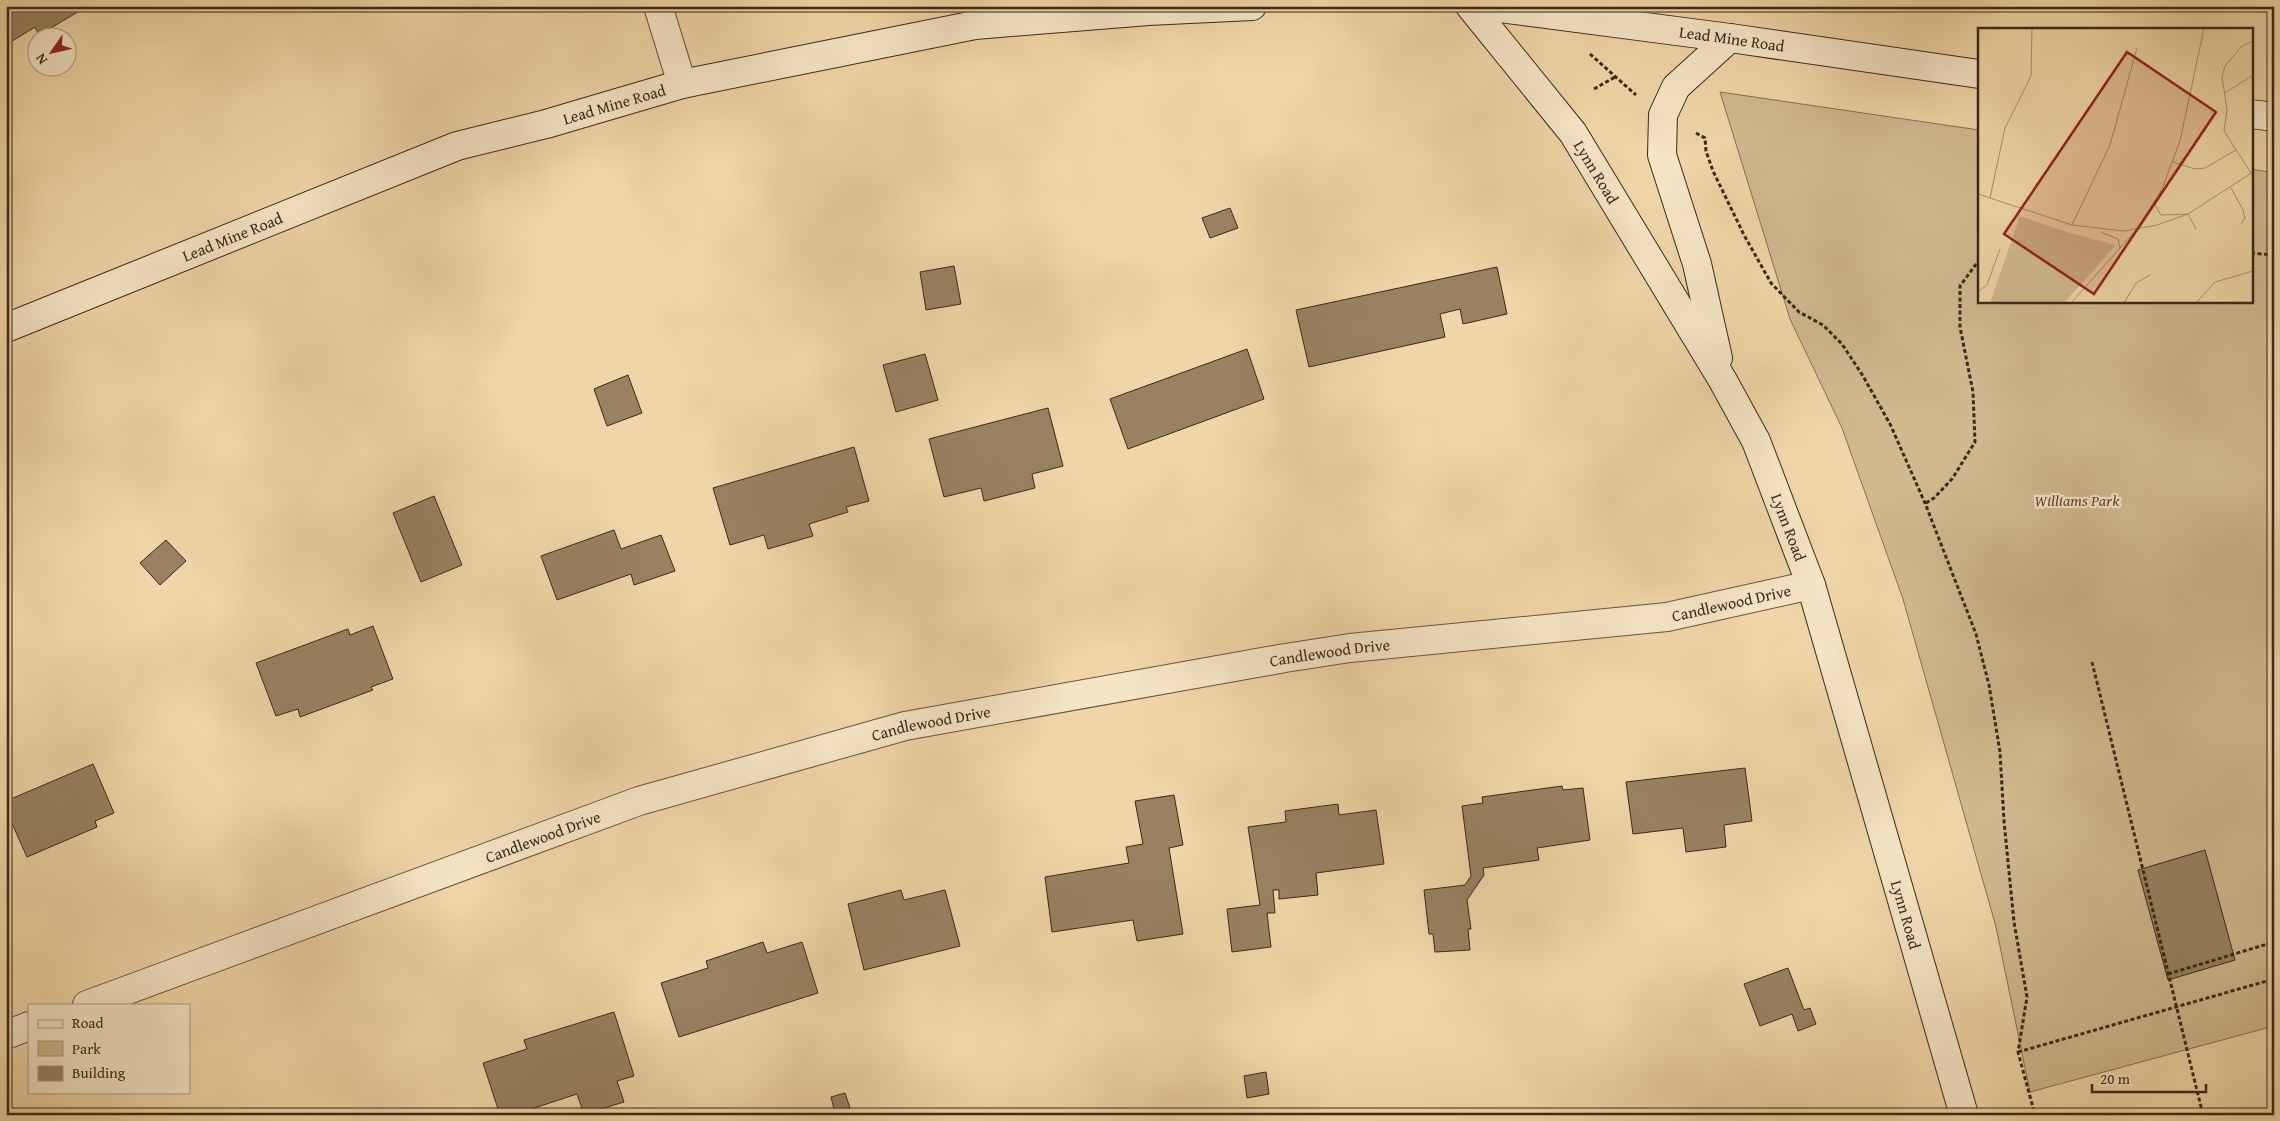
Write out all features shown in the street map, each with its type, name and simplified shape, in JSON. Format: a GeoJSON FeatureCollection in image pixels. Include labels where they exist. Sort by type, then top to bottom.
{"type":"FeatureCollection","features":[{"type":"Feature","properties":{"kind":"main road"},"geometry":{"type":"LineString","coordinates":[[658,6],[682,84]]}},
{"type":"Feature","properties":{"kind":"main road","name":"Lead Mine Road"},"geometry":{"type":"LineString","coordinates":[[6,328],[457,146],[546,124],[682,84],[975,25],[1149,8],[1252,6]]}},
{"type":"Feature","properties":{"kind":"main road","name":"Lynn Road"},"geometry":{"type":"LineString","coordinates":[[1470,6],[1573,133],[1722,379],[1756,441],[1811,585],[1964,1115]]}},
{"type":"Feature","properties":{"kind":"main road","name":"Lead Mine Road"},"geometry":{"type":"LineString","coordinates":[[1484,6],[1730,38],[1978,74]]}},
{"type":"Feature","properties":{"kind":"main road"},"geometry":{"type":"LineString","coordinates":[[1722,379],[1698,264],[1662,155],[1663,115],[1676,87],[1730,38]]}},
{"type":"Feature","properties":{"kind":"main road"},"geometry":{"type":"LineString","coordinates":[[2252,114],[2274,117]]}},
{"type":"Feature","properties":{"kind":"main road","name":"Candlewood Drive"},"geometry":{"type":"LineString","coordinates":[[90,1004],[638,801],[905,726],[1350,648],[1667,617],[1811,585]]}},
{"type":"Feature","properties":{"kind":"main road"},"geometry":{"type":"LineString","coordinates":[[6,1035],[28,1026]]}},
{"type":"Feature","properties":{"kind":"path"},"geometry":{"type":"LineString","coordinates":[[1588,53],[1627,89]]}},
{"type":"Feature","properties":{"kind":"path"},"geometry":{"type":"LineString","coordinates":[[1594,90],[1615,77]]}},
{"type":"Feature","properties":{"kind":"path"},"geometry":{"type":"LineString","coordinates":[[1705,138],[1706,151],[1713,171],[1744,235],[1771,283],[1800,312],[1823,325],[1842,344],[1863,376],[1890,424],[1925,503],[1976,634],[1990,685],[2000,752],[2004,821],[2014,922],[2027,997],[2018,1052],[2036,1115]]}},
{"type":"Feature","properties":{"kind":"path"},"geometry":{"type":"LineString","coordinates":[[2252,253],[2274,255]]}},
{"type":"Feature","properties":{"kind":"path"},"geometry":{"type":"LineString","coordinates":[[1925,503],[1934,498],[1952,479],[1975,442],[1973,392],[1960,327],[1960,286],[1978,261]]}},
{"type":"Feature","properties":{"kind":"path"},"geometry":{"type":"LineString","coordinates":[[2092,662],[2203,1115]]}},
{"type":"Feature","properties":{"kind":"path"},"geometry":{"type":"LineString","coordinates":[[2168,974],[2274,942]]}},
{"type":"Feature","properties":{"kind":"path"},"geometry":{"type":"LineString","coordinates":[[2018,1052],[2274,979]]}},
{"type":"Feature","properties":{"kind":"green space","name":"Williams Park"},"geometry":{"type":"Polygon","coordinates":[[[1720,92],[1978,130],[1978,302],[2252,302],[2252,169],[2274,173],[2274,1026],[2030,1092],[1996,927],[1903,599],[1842,428],[1790,319],[1720,92]]]}},
{"type":"Feature","properties":{"kind":"building"},"geometry":{"type":"Polygon","coordinates":[[[6,6],[88,6],[51,28],[28,28],[28,31],[6,45],[6,6]]]}},
{"type":"Feature","properties":{"kind":"building"},"geometry":{"type":"Polygon","coordinates":[[[1230,208],[1238,228],[1210,238],[1202,218],[1230,208]]]}},
{"type":"Feature","properties":{"kind":"building"},"geometry":{"type":"Polygon","coordinates":[[[954,266],[961,304],[926,310],[920,272],[954,266]]]}},
{"type":"Feature","properties":{"kind":"building"},"geometry":{"type":"Polygon","coordinates":[[[1497,267],[1507,314],[1463,324],[1460,309],[1440,314],[1445,337],[1309,367],[1296,310],[1497,267]]]}},
{"type":"Feature","properties":{"kind":"building"},"geometry":{"type":"Polygon","coordinates":[[[1247,349],[1264,399],[1128,449],[1110,399],[1247,349]]]}},
{"type":"Feature","properties":{"kind":"building"},"geometry":{"type":"Polygon","coordinates":[[[925,354],[938,400],[896,412],[883,365],[925,354]]]}},
{"type":"Feature","properties":{"kind":"building"},"geometry":{"type":"Polygon","coordinates":[[[628,375],[642,413],[607,426],[594,389],[628,375]]]}},
{"type":"Feature","properties":{"kind":"building"},"geometry":{"type":"Polygon","coordinates":[[[1048,408],[1063,466],[1032,474],[1035,488],[984,501],[981,488],[944,497],[929,439],[1048,408]]]}},
{"type":"Feature","properties":{"kind":"building"},"geometry":{"type":"Polygon","coordinates":[[[854,447],[869,501],[846,507],[848,512],[809,524],[813,536],[768,549],[764,535],[730,545],[713,488],[854,447]]]}},
{"type":"Feature","properties":{"kind":"building"},"geometry":{"type":"Polygon","coordinates":[[[434,496],[462,565],[421,582],[393,513],[434,496]]]}},
{"type":"Feature","properties":{"kind":"building"},"geometry":{"type":"Polygon","coordinates":[[[614,530],[621,549],[661,535],[675,571],[634,585],[631,574],[557,600],[541,556],[614,530]]]}},
{"type":"Feature","properties":{"kind":"building"},"geometry":{"type":"Polygon","coordinates":[[[166,540],[186,561],[160,585],[140,563],[166,540]]]}},
{"type":"Feature","properties":{"kind":"building"},"geometry":{"type":"Polygon","coordinates":[[[373,626],[393,679],[371,687],[373,690],[300,717],[298,709],[276,716],[256,663],[348,629],[350,635],[373,626]]]}},
{"type":"Feature","properties":{"kind":"building"},"geometry":{"type":"Polygon","coordinates":[[[93,764],[114,813],[95,821],[97,827],[27,857],[6,810],[6,801],[93,764]]]}},
{"type":"Feature","properties":{"kind":"building"},"geometry":{"type":"Polygon","coordinates":[[[1745,768],[1752,821],[1724,825],[1726,847],[1686,852],[1683,828],[1633,834],[1626,782],[1745,768]]]}},
{"type":"Feature","properties":{"kind":"building"},"geometry":{"type":"Polygon","coordinates":[[[1562,786],[1563,790],[1583,788],[1590,840],[1537,848],[1539,860],[1483,868],[1484,875],[1467,900],[1471,929],[1468,929],[1470,950],[1435,952],[1433,934],[1429,934],[1424,890],[1465,885],[1471,876],[1462,806],[1483,803],[1482,797],[1562,786]]]}},
{"type":"Feature","properties":{"kind":"building"},"geometry":{"type":"Polygon","coordinates":[[[1174,795],[1183,845],[1169,848],[1183,934],[1137,941],[1133,920],[1052,932],[1045,877],[1129,863],[1126,847],[1143,844],[1135,801],[1174,795]]]}},
{"type":"Feature","properties":{"kind":"building"},"geometry":{"type":"Polygon","coordinates":[[[1338,804],[1339,815],[1376,810],[1384,864],[1316,873],[1318,895],[1279,899],[1279,890],[1273,890],[1275,913],[1267,913],[1271,947],[1232,952],[1227,909],[1260,905],[1248,827],[1286,822],[1285,811],[1338,804]]]}},
{"type":"Feature","properties":{"kind":"building"},"geometry":{"type":"Polygon","coordinates":[[[2205,850],[2235,960],[2168,980],[2138,870],[2205,850]]]}},
{"type":"Feature","properties":{"kind":"building"},"geometry":{"type":"Polygon","coordinates":[[[901,890],[904,900],[945,890],[960,946],[864,970],[848,904],[901,890]]]}},
{"type":"Feature","properties":{"kind":"building"},"geometry":{"type":"Polygon","coordinates":[[[763,942],[767,953],[802,942],[818,993],[679,1037],[661,983],[708,968],[706,961],[763,942]]]}},
{"type":"Feature","properties":{"kind":"building"},"geometry":{"type":"Polygon","coordinates":[[[1788,968],[1804,1010],[1810,1008],[1816,1024],[1798,1031],[1792,1014],[1760,1026],[1744,984],[1788,968]]]}},
{"type":"Feature","properties":{"kind":"building"},"geometry":{"type":"Polygon","coordinates":[[[614,1012],[634,1076],[617,1081],[624,1102],[584,1114],[577,1094],[513,1115],[500,1115],[483,1063],[527,1049],[524,1040],[614,1012]]]}},
{"type":"Feature","properties":{"kind":"building"},"geometry":{"type":"Polygon","coordinates":[[[1266,1072],[1269,1094],[1247,1098],[1244,1076],[1266,1072]]]}},
{"type":"Feature","properties":{"kind":"building"},"geometry":{"type":"Polygon","coordinates":[[[845,1093],[850,1108],[835,1113],[831,1097],[845,1093]]]}},
{"type":"Feature","properties":{"kind":"building"},"geometry":{"type":"Polygon","coordinates":[[[443,1109],[444,1115],[426,1115],[443,1109]]]}}]}
